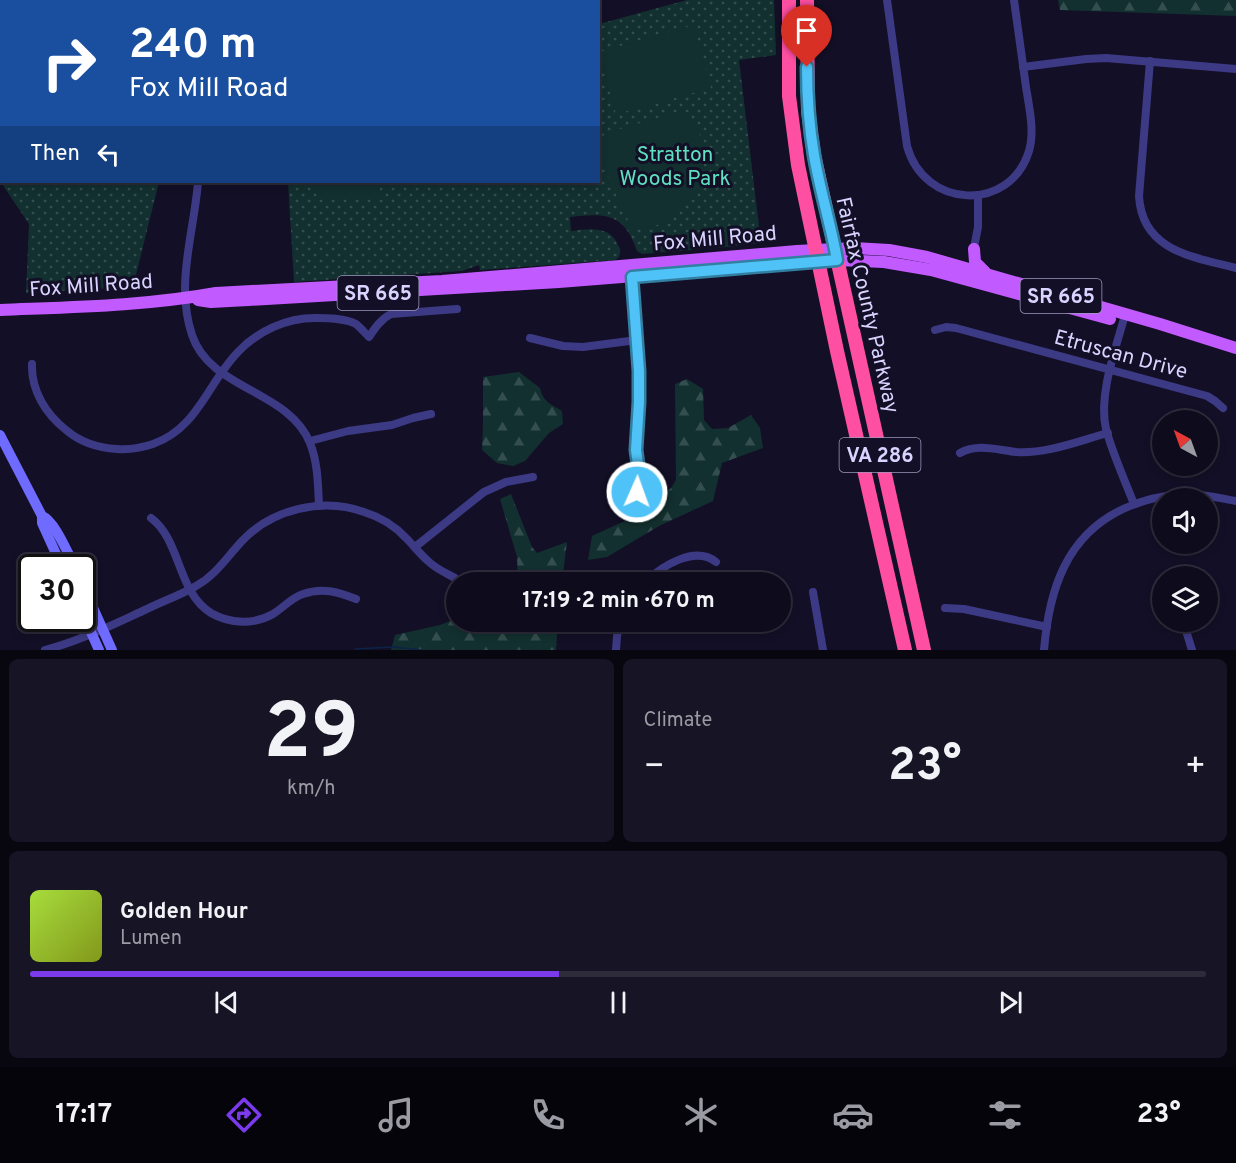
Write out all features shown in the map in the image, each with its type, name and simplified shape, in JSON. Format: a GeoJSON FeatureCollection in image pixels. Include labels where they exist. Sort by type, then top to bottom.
{"type":"FeatureCollection","features":[{"type":"Feature","properties":{"kind":"highway","name":"Fairfax County Parkway"},"geometry":{"type":"LineString","coordinates":[[789,0],[789,96],[798,165],[905,650]]}},
{"type":"Feature","properties":{"kind":"highway","name":"Fairfax County Parkway"},"geometry":{"type":"LineString","coordinates":[[807,0],[807,89],[810,133],[924,650]]}},
{"type":"Feature","properties":{"kind":"main road","name":"Fox Mill Road"},"geometry":{"type":"LineString","coordinates":[[0,310],[185,299],[211,302],[559,282],[631,271],[836,255],[854,248],[889,250],[927,257],[966,274],[1236,349]]}},
{"type":"Feature","properties":{"kind":"main road"},"geometry":{"type":"LineString","coordinates":[[974,249],[976,264],[988,274]]}},
{"type":"Feature","properties":{"kind":"main road","name":"Fox Mill Road"},"geometry":{"type":"LineString","coordinates":[[966,274],[988,274],[1124,319]]}},
{"type":"Feature","properties":{"kind":"main road"},"geometry":{"type":"LineString","coordinates":[[0,435],[42,516],[42,523],[56,554]]}},
{"type":"Feature","properties":{"kind":"main road"},"geometry":{"type":"LineString","coordinates":[[42,516],[47,518],[68,554]]}},
{"type":"Feature","properties":{"kind":"main road"},"geometry":{"type":"LineString","coordinates":[[96,628],[99,650]]}},
{"type":"Feature","properties":{"kind":"main road"},"geometry":{"type":"LineString","coordinates":[[97,631],[112,650]]}},
{"type":"Feature","properties":{"kind":"street"},"geometry":{"type":"LineString","coordinates":[[887,0],[907,146],[911,157],[920,172],[936,187],[951,193],[978,195],[996,189],[1021,168],[1028,155],[1032,134],[1014,0]]}},
{"type":"Feature","properties":{"kind":"street"},"geometry":{"type":"LineString","coordinates":[[1023,67],[1096,59],[1236,69]]}},
{"type":"Feature","properties":{"kind":"street"},"geometry":{"type":"LineString","coordinates":[[1150,62],[1138,196],[1142,215],[1150,231],[1170,248],[1236,268]]}},
{"type":"Feature","properties":{"kind":"street"},"geometry":{"type":"LineString","coordinates":[[198,183],[186,261],[185,299],[188,322],[196,344],[209,362],[284,410],[300,426],[310,441],[317,466],[319,506]]}},
{"type":"Feature","properties":{"kind":"street"},"geometry":{"type":"LineString","coordinates":[[966,274],[978,227],[978,195]]}},
{"type":"Feature","properties":{"kind":"street"},"geometry":{"type":"LineString","coordinates":[[631,271],[639,392],[636,450],[639,472],[637,492]]}},
{"type":"Feature","properties":{"kind":"street"},"geometry":{"type":"LineString","coordinates":[[32,364],[36,392],[47,411],[57,423],[75,437],[99,446],[119,449],[146,446],[159,442],[177,431],[197,410],[237,353],[252,339],[275,326],[302,318],[330,318],[356,324],[369,337],[378,323],[391,314],[457,309]]}},
{"type":"Feature","properties":{"kind":"street"},"geometry":{"type":"LineString","coordinates":[[1124,319],[1104,400],[1108,433],[1134,504]]}},
{"type":"Feature","properties":{"kind":"street","name":"Etruscan Drive"},"geometry":{"type":"LineString","coordinates":[[935,330],[946,327],[956,328],[1110,369],[1207,396],[1223,408]]}},
{"type":"Feature","properties":{"kind":"street"},"geometry":{"type":"LineString","coordinates":[[530,338],[563,346],[583,347],[637,340]]}},
{"type":"Feature","properties":{"kind":"street"},"geometry":{"type":"LineString","coordinates":[[310,441],[348,431],[392,425],[431,414]]}},
{"type":"Feature","properties":{"kind":"street"},"geometry":{"type":"LineString","coordinates":[[960,453],[977,447],[1036,452],[1108,433]]}},
{"type":"Feature","properties":{"kind":"street"},"geometry":{"type":"LineString","coordinates":[[415,548],[484,492],[506,482],[532,477]]}},
{"type":"Feature","properties":{"kind":"street"},"geometry":{"type":"LineString","coordinates":[[1044,650],[1049,610],[1065,563],[1085,535],[1098,524],[1134,504],[1174,495],[1187,494],[1236,501]]}},
{"type":"Feature","properties":{"kind":"street"},"geometry":{"type":"LineString","coordinates":[[45,650],[65,645],[198,585],[226,561],[243,540],[267,521],[302,508],[340,506],[372,514],[395,528],[427,561],[446,573]]}},
{"type":"Feature","properties":{"kind":"street"},"geometry":{"type":"LineString","coordinates":[[151,518],[164,530],[190,589],[204,608],[214,614],[234,621],[260,620],[296,597],[312,591],[332,591],[356,599]]}},
{"type":"Feature","properties":{"kind":"street"},"geometry":{"type":"LineString","coordinates":[[658,572],[678,560],[701,555],[716,562]]}},
{"type":"Feature","properties":{"kind":"street"},"geometry":{"type":"LineString","coordinates":[[813,592],[823,650]]}},
{"type":"Feature","properties":{"kind":"street"},"geometry":{"type":"LineString","coordinates":[[945,608],[964,609],[1047,627]]}},
{"type":"Feature","properties":{"kind":"street"},"geometry":{"type":"LineString","coordinates":[[616,650],[618,632]]}},
{"type":"Feature","properties":{"kind":"street"},"geometry":{"type":"LineString","coordinates":[[1186,632],[1192,650]]}},
{"type":"Feature","properties":{"kind":"green space","name":"Stratton Woods Park"},"geometry":{"type":"Polygon","coordinates":[[[687,0],[774,0],[776,55],[739,60],[761,243],[642,254],[637,251],[632,238],[620,222],[594,215],[570,217],[571,231],[598,230],[610,234],[620,248],[618,258],[480,270],[479,265],[462,271],[294,282],[288,183],[600,183],[600,24],[687,0]]]}},
{"type":"Feature","properties":{"kind":"green space"},"geometry":{"type":"Polygon","coordinates":[[[1058,0],[1236,0],[1236,16],[1060,10],[1058,0]]]}},
{"type":"Feature","properties":{"kind":"green space"},"geometry":{"type":"Polygon","coordinates":[[[694,25],[711,88],[616,114],[600,52],[694,25]]]}},
{"type":"Feature","properties":{"kind":"green space"},"geometry":{"type":"Polygon","coordinates":[[[684,110],[701,138],[704,167],[694,193],[681,211],[655,226],[632,229],[600,159],[602,136],[684,110]]]}},
{"type":"Feature","properties":{"kind":"green space"},"geometry":{"type":"Polygon","coordinates":[[[1,183],[159,183],[133,287],[26,293],[29,224],[1,183]]]}},
{"type":"Feature","properties":{"kind":"green space"},"geometry":{"type":"Polygon","coordinates":[[[317,183],[380,183],[380,193],[376,198],[317,198],[317,183]]]}},
{"type":"Feature","properties":{"kind":"green space"},"geometry":{"type":"Polygon","coordinates":[[[519,372],[540,388],[548,402],[562,411],[563,424],[549,433],[525,461],[513,466],[497,463],[482,450],[483,377],[519,372]]]}},
{"type":"Feature","properties":{"kind":"green space"},"geometry":{"type":"Polygon","coordinates":[[[687,379],[703,389],[704,420],[712,429],[728,428],[751,415],[760,428],[763,448],[722,463],[713,501],[659,526],[607,557],[588,560],[592,536],[627,520],[671,488],[676,480],[675,384],[687,379]]]}},
{"type":"Feature","properties":{"kind":"green space"},"geometry":{"type":"Polygon","coordinates":[[[511,494],[532,547],[537,553],[567,542],[563,572],[518,572],[517,557],[500,499],[511,494]]]}},
{"type":"Feature","properties":{"kind":"green space"},"geometry":{"type":"Polygon","coordinates":[[[446,623],[446,632],[557,632],[556,650],[391,650],[395,635],[446,623]]]}},
{"type":"Feature","properties":{"kind":"waterway"},"geometry":{"type":"LineString","coordinates":[[355,649],[393,647],[421,650]]}},
{"type":"Feature","properties":{"kind":"route"},"geometry":{"type":"LineString","coordinates":[[637,492],[639,371],[632,277],[837,260],[810,133],[807,67]]}}]}
